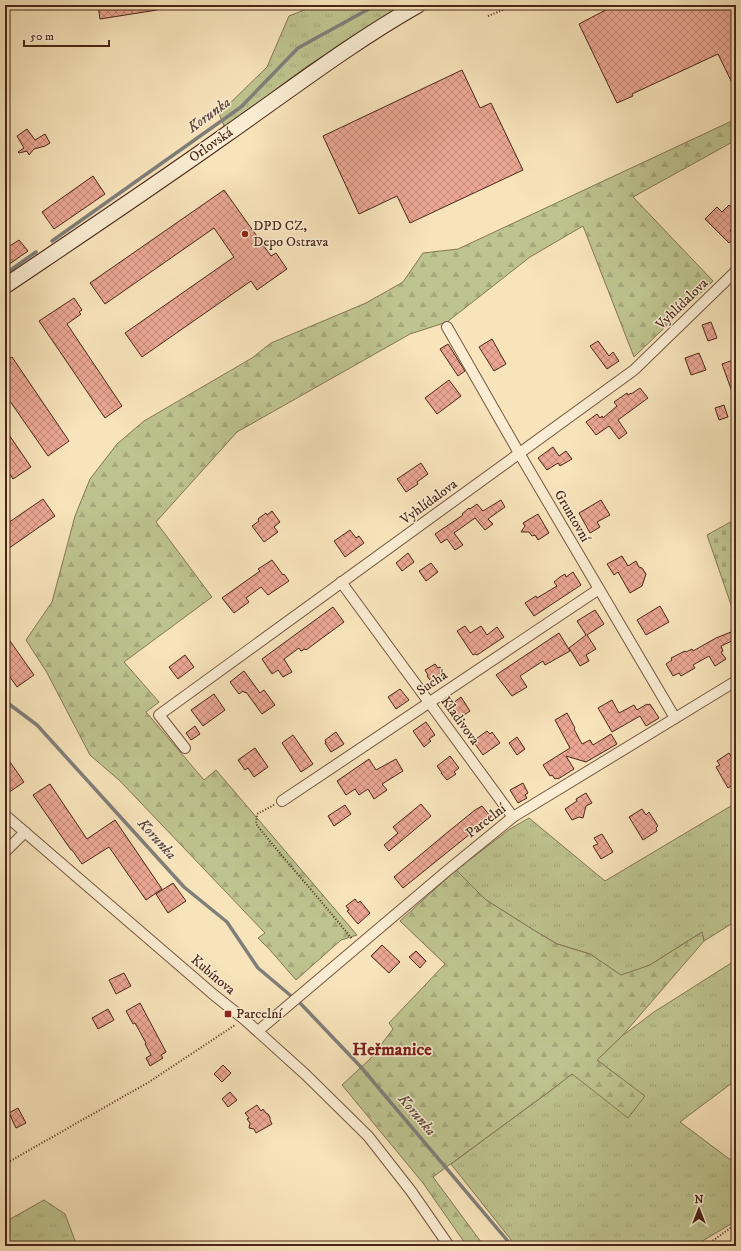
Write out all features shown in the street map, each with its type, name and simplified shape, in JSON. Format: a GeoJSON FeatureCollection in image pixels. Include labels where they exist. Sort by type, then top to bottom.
{"type":"FeatureCollection","features":[{"type":"Feature","properties":{"kind":"main road","name":"Orlovská"},"geometry":{"type":"LineString","coordinates":[[5,286],[331,61],[393,19],[418,5]]}},
{"type":"Feature","properties":{"kind":"street","name":"Vyhlídalova"},"geometry":{"type":"LineString","coordinates":[[185,748],[159,715],[634,370],[736,271]]}},
{"type":"Feature","properties":{"kind":"street","name":"Gruntovní"},"geometry":{"type":"LineString","coordinates":[[447,327],[675,718]]}},
{"type":"Feature","properties":{"kind":"street","name":"Kladivova"},"geometry":{"type":"LineString","coordinates":[[342,582],[513,817]]}},
{"type":"Feature","properties":{"kind":"street","name":"Suchá"},"geometry":{"type":"LineString","coordinates":[[282,801],[599,589]]}},
{"type":"Feature","properties":{"kind":"street","name":"Parcelní"},"geometry":{"type":"LineString","coordinates":[[258,1031],[513,817],[736,681]]}},
{"type":"Feature","properties":{"kind":"street","name":"Kubínova"},"geometry":{"type":"LineString","coordinates":[[5,815],[258,1031],[306,1075],[368,1136],[411,1191],[449,1246]]}},
{"type":"Feature","properties":{"kind":"street"},"geometry":{"type":"LineString","coordinates":[[5,852],[25,832]]}},
{"type":"Feature","properties":{"kind":"path"},"geometry":{"type":"LineString","coordinates":[[488,16],[516,5]]}},
{"type":"Feature","properties":{"kind":"path"},"geometry":{"type":"LineString","coordinates":[[282,801],[257,814],[256,824],[335,918],[357,947]]}},
{"type":"Feature","properties":{"kind":"path"},"geometry":{"type":"LineString","coordinates":[[5,1164],[149,1082],[244,1019]]}},
{"type":"Feature","properties":{"kind":"path"},"geometry":{"type":"LineString","coordinates":[[702,1246],[711,1242],[736,1224]]}},
{"type":"Feature","properties":{"kind":"green space"},"geometry":{"type":"Polygon","coordinates":[[[317,5],[403,5],[306,67],[225,128],[219,114],[267,67],[289,16],[317,5]]]}},
{"type":"Feature","properties":{"kind":"green space"},"geometry":{"type":"Polygon","coordinates":[[[736,119],[736,140],[633,197],[713,281],[634,357],[583,226],[530,257],[447,322],[410,334],[237,432],[156,522],[212,597],[124,662],[159,702],[146,712],[204,780],[216,770],[357,935],[341,940],[296,980],[258,938],[265,933],[120,781],[90,755],[46,671],[26,640],[52,602],[75,516],[90,479],[117,444],[144,421],[252,358],[271,343],[366,303],[403,282],[423,253],[458,249],[736,119]]]}},
{"type":"Feature","properties":{"kind":"green space"},"geometry":{"type":"Polygon","coordinates":[[[736,519],[736,619],[707,535],[736,519]]]}},
{"type":"Feature","properties":{"kind":"green space"},"geometry":{"type":"Polygon","coordinates":[[[736,803],[736,921],[704,941],[702,932],[650,965],[621,976],[590,954],[557,944],[486,900],[456,870],[510,829],[529,818],[605,881],[736,803]]]}},
{"type":"Feature","properties":{"kind":"green space"},"geometry":{"type":"Polygon","coordinates":[[[456,870],[486,900],[557,944],[590,954],[621,975],[650,965],[702,932],[704,941],[622,1036],[597,1060],[645,1096],[628,1118],[572,1074],[433,1177],[484,1246],[467,1246],[423,1183],[342,1085],[370,1059],[393,1029],[389,1023],[445,964],[400,921],[456,870]]]}},
{"type":"Feature","properties":{"kind":"green space"},"geometry":{"type":"Polygon","coordinates":[[[736,960],[736,1080],[680,1122],[736,1164],[736,1221],[694,1246],[516,1246],[451,1164],[572,1073],[628,1117],[644,1096],[597,1060],[622,1036],[654,1012],[736,960]]]}},
{"type":"Feature","properties":{"kind":"green space"},"geometry":{"type":"Polygon","coordinates":[[[44,1200],[65,1214],[77,1246],[5,1246],[5,1222],[44,1200]]]}},
{"type":"Feature","properties":{"kind":"building"},"geometry":{"type":"Polygon","coordinates":[[[98,5],[157,5],[157,10],[100,19],[98,5]]]}},
{"type":"Feature","properties":{"kind":"building"},"geometry":{"type":"Polygon","coordinates":[[[615,5],[736,5],[736,91],[718,54],[632,94],[633,96],[617,103],[579,24],[615,5]]]}},
{"type":"Feature","properties":{"kind":"building"},"geometry":{"type":"Polygon","coordinates":[[[462,70],[480,108],[491,103],[523,170],[410,223],[397,196],[359,214],[323,136],[462,70]]]}},
{"type":"Feature","properties":{"kind":"building"},"geometry":{"type":"Polygon","coordinates":[[[27,129],[35,140],[45,134],[50,143],[34,149],[29,155],[27,151],[19,153],[18,152],[24,148],[17,136],[27,129]]]}},
{"type":"Feature","properties":{"kind":"building"},"geometry":{"type":"Polygon","coordinates":[[[93,176],[105,194],[54,229],[42,212],[93,176]]]}},
{"type":"Feature","properties":{"kind":"building"},"geometry":{"type":"Polygon","coordinates":[[[224,190],[271,256],[276,253],[287,269],[257,290],[251,281],[142,357],[125,333],[234,257],[214,228],[105,304],[90,283],[224,190]]]}},
{"type":"Feature","properties":{"kind":"building"},"geometry":{"type":"Polygon","coordinates":[[[729,205],[736,211],[736,224],[730,231],[736,237],[729,243],[705,219],[717,207],[722,212],[729,205]]]}},
{"type":"Feature","properties":{"kind":"building"},"geometry":{"type":"Polygon","coordinates":[[[19,240],[28,251],[5,267],[5,249],[19,240]]]}},
{"type":"Feature","properties":{"kind":"building"},"geometry":{"type":"Polygon","coordinates":[[[74,298],[82,310],[79,312],[81,314],[67,324],[122,406],[105,418],[39,321],[74,298]]]}},
{"type":"Feature","properties":{"kind":"building"},"geometry":{"type":"Polygon","coordinates":[[[711,322],[717,338],[708,341],[702,325],[711,322]]]}},
{"type":"Feature","properties":{"kind":"building"},"geometry":{"type":"Polygon","coordinates":[[[492,339],[506,364],[494,371],[479,347],[492,339]]]}},
{"type":"Feature","properties":{"kind":"building"},"geometry":{"type":"Polygon","coordinates":[[[598,341],[609,356],[613,352],[619,361],[607,369],[590,346],[598,341]]]}},
{"type":"Feature","properties":{"kind":"building"},"geometry":{"type":"Polygon","coordinates":[[[448,344],[465,371],[458,376],[440,349],[448,344]]]}},
{"type":"Feature","properties":{"kind":"building"},"geometry":{"type":"Polygon","coordinates":[[[699,353],[706,370],[691,375],[685,358],[699,353]]]}},
{"type":"Feature","properties":{"kind":"building"},"geometry":{"type":"Polygon","coordinates":[[[12,357],[69,441],[48,456],[5,394],[5,361],[12,357]]]}},
{"type":"Feature","properties":{"kind":"building"},"geometry":{"type":"Polygon","coordinates":[[[736,359],[736,400],[735,400],[722,364],[736,359]]]}},
{"type":"Feature","properties":{"kind":"building"},"geometry":{"type":"Polygon","coordinates":[[[449,380],[461,396],[437,414],[425,398],[449,380]]]}},
{"type":"Feature","properties":{"kind":"building"},"geometry":{"type":"Polygon","coordinates":[[[640,388],[648,398],[618,420],[627,433],[619,439],[609,426],[596,435],[586,422],[597,414],[600,418],[602,416],[603,418],[617,406],[614,402],[627,393],[628,395],[631,394],[640,388]]]}},
{"type":"Feature","properties":{"kind":"building"},"geometry":{"type":"Polygon","coordinates":[[[724,405],[728,417],[719,420],[715,408],[724,405]]]}},
{"type":"Feature","properties":{"kind":"building"},"geometry":{"type":"Polygon","coordinates":[[[5,429],[31,467],[13,479],[5,467],[5,429]]]}},
{"type":"Feature","properties":{"kind":"building"},"geometry":{"type":"Polygon","coordinates":[[[553,447],[559,456],[566,451],[572,459],[560,466],[558,463],[547,470],[538,458],[553,447]]]}},
{"type":"Feature","properties":{"kind":"building"},"geometry":{"type":"Polygon","coordinates":[[[421,463],[428,474],[417,482],[418,484],[406,492],[397,479],[421,463]]]}},
{"type":"Feature","properties":{"kind":"building"},"geometry":{"type":"Polygon","coordinates":[[[43,499],[55,516],[5,551],[5,525],[43,499]]]}},
{"type":"Feature","properties":{"kind":"building"},"geometry":{"type":"Polygon","coordinates":[[[501,500],[505,507],[488,519],[493,524],[485,530],[475,518],[454,533],[463,545],[455,550],[447,539],[441,543],[435,534],[463,515],[462,514],[469,508],[470,509],[477,504],[483,511],[501,500]]]}},
{"type":"Feature","properties":{"kind":"building"},"geometry":{"type":"Polygon","coordinates":[[[601,500],[610,515],[597,522],[600,527],[590,533],[579,513],[601,500]]]}},
{"type":"Feature","properties":{"kind":"building"},"geometry":{"type":"Polygon","coordinates":[[[272,511],[280,522],[274,527],[278,532],[264,542],[252,526],[266,513],[267,515],[272,511]]]}},
{"type":"Feature","properties":{"kind":"building"},"geometry":{"type":"Polygon","coordinates":[[[538,514],[549,533],[538,540],[535,535],[532,536],[529,532],[521,532],[525,526],[523,523],[538,514]]]}},
{"type":"Feature","properties":{"kind":"building"},"geometry":{"type":"Polygon","coordinates":[[[350,530],[356,538],[359,536],[364,543],[345,557],[334,541],[350,530]]]}},
{"type":"Feature","properties":{"kind":"building"},"geometry":{"type":"Polygon","coordinates":[[[408,553],[414,562],[402,571],[396,563],[408,553]]]}},
{"type":"Feature","properties":{"kind":"building"},"geometry":{"type":"Polygon","coordinates":[[[622,556],[628,566],[636,561],[639,567],[642,568],[646,574],[642,586],[630,593],[618,572],[614,575],[607,564],[622,556]]]}},
{"type":"Feature","properties":{"kind":"building"},"geometry":{"type":"Polygon","coordinates":[[[272,560],[289,581],[268,595],[261,587],[246,598],[249,602],[234,613],[222,598],[260,571],[258,569],[272,560]]]}},
{"type":"Feature","properties":{"kind":"building"},"geometry":{"type":"Polygon","coordinates":[[[431,563],[438,572],[426,581],[419,571],[431,563]]]}},
{"type":"Feature","properties":{"kind":"building"},"geometry":{"type":"Polygon","coordinates":[[[573,572],[581,585],[534,616],[525,603],[536,596],[537,598],[557,586],[554,582],[565,574],[566,577],[573,572]]]}},
{"type":"Feature","properties":{"kind":"building"},"geometry":{"type":"Polygon","coordinates":[[[660,606],[669,622],[646,635],[637,620],[660,606]]]}},
{"type":"Feature","properties":{"kind":"building"},"geometry":{"type":"Polygon","coordinates":[[[333,607],[344,622],[306,650],[301,651],[299,648],[284,659],[292,672],[283,677],[278,670],[272,674],[262,659],[333,607]]]}},
{"type":"Feature","properties":{"kind":"building"},"geometry":{"type":"Polygon","coordinates":[[[595,610],[604,624],[587,635],[596,649],[586,655],[589,661],[580,666],[569,648],[586,635],[577,621],[595,610]]]}},
{"type":"Feature","properties":{"kind":"building"},"geometry":{"type":"Polygon","coordinates":[[[465,626],[470,633],[481,626],[487,635],[497,627],[504,637],[477,655],[473,655],[457,631],[465,626]]]}},
{"type":"Feature","properties":{"kind":"building"},"geometry":{"type":"Polygon","coordinates":[[[731,632],[734,640],[721,646],[723,651],[721,652],[726,659],[715,666],[709,656],[693,665],[695,668],[681,676],[679,673],[673,676],[666,664],[672,660],[671,658],[685,651],[686,652],[692,649],[693,651],[716,638],[731,632]]]}},
{"type":"Feature","properties":{"kind":"building"},"geometry":{"type":"Polygon","coordinates":[[[559,633],[570,651],[545,665],[543,661],[520,676],[527,687],[512,696],[496,675],[559,633]]]}},
{"type":"Feature","properties":{"kind":"building"},"geometry":{"type":"Polygon","coordinates":[[[5,634],[34,675],[17,687],[5,670],[5,634]]]}},
{"type":"Feature","properties":{"kind":"building"},"geometry":{"type":"Polygon","coordinates":[[[185,655],[194,667],[178,679],[169,667],[185,655]]]}},
{"type":"Feature","properties":{"kind":"building"},"geometry":{"type":"Polygon","coordinates":[[[435,664],[438,668],[440,667],[444,675],[433,684],[427,676],[428,675],[425,670],[435,664]]]}},
{"type":"Feature","properties":{"kind":"building"},"geometry":{"type":"Polygon","coordinates":[[[244,671],[260,693],[264,690],[275,705],[262,714],[246,692],[245,693],[243,691],[239,694],[230,682],[244,671]]]}},
{"type":"Feature","properties":{"kind":"building"},"geometry":{"type":"Polygon","coordinates":[[[400,689],[409,700],[396,709],[388,697],[400,689]]]}},
{"type":"Feature","properties":{"kind":"building"},"geometry":{"type":"Polygon","coordinates":[[[214,694],[225,710],[203,726],[191,710],[214,694]]]}},
{"type":"Feature","properties":{"kind":"building"},"geometry":{"type":"Polygon","coordinates":[[[461,697],[470,711],[458,719],[449,706],[461,697]]]}},
{"type":"Feature","properties":{"kind":"building"},"geometry":{"type":"Polygon","coordinates":[[[612,700],[619,713],[634,705],[637,710],[647,704],[650,704],[659,718],[646,726],[640,716],[612,732],[598,708],[612,700]]]}},
{"type":"Feature","properties":{"kind":"building"},"geometry":{"type":"Polygon","coordinates":[[[567,713],[582,744],[590,740],[593,745],[611,734],[617,744],[586,762],[566,756],[574,769],[558,779],[555,779],[552,775],[550,776],[543,765],[570,748],[555,720],[567,713]]]}},
{"type":"Feature","properties":{"kind":"building"},"geometry":{"type":"Polygon","coordinates":[[[426,722],[435,735],[429,739],[431,741],[424,747],[413,731],[426,722]]]}},
{"type":"Feature","properties":{"kind":"building"},"geometry":{"type":"Polygon","coordinates":[[[195,726],[200,734],[191,740],[186,733],[195,726]]]}},
{"type":"Feature","properties":{"kind":"building"},"geometry":{"type":"Polygon","coordinates":[[[487,731],[490,734],[492,732],[500,743],[483,755],[473,741],[487,731]]]}},
{"type":"Feature","properties":{"kind":"building"},"geometry":{"type":"Polygon","coordinates":[[[336,732],[344,744],[331,752],[325,743],[325,740],[336,732]]]}},
{"type":"Feature","properties":{"kind":"building"},"geometry":{"type":"Polygon","coordinates":[[[293,735],[313,764],[301,772],[282,743],[293,735]]]}},
{"type":"Feature","properties":{"kind":"building"},"geometry":{"type":"Polygon","coordinates":[[[517,737],[525,749],[517,755],[509,743],[517,737]]]}},
{"type":"Feature","properties":{"kind":"building"},"geometry":{"type":"Polygon","coordinates":[[[255,748],[268,767],[254,777],[248,768],[245,770],[238,760],[255,748]]]}},
{"type":"Feature","properties":{"kind":"building"},"geometry":{"type":"Polygon","coordinates":[[[729,753],[733,759],[736,757],[736,783],[728,788],[716,767],[720,765],[717,761],[729,753]]]}},
{"type":"Feature","properties":{"kind":"building"},"geometry":{"type":"Polygon","coordinates":[[[5,755],[24,782],[5,795],[5,755]]]}},
{"type":"Feature","properties":{"kind":"building"},"geometry":{"type":"Polygon","coordinates":[[[450,756],[459,768],[454,772],[456,774],[447,780],[437,766],[450,756]]]}},
{"type":"Feature","properties":{"kind":"building"},"geometry":{"type":"Polygon","coordinates":[[[369,759],[376,770],[396,759],[403,771],[382,784],[387,790],[374,799],[368,789],[359,795],[355,789],[346,795],[337,781],[369,759]]]}},
{"type":"Feature","properties":{"kind":"building"},"geometry":{"type":"Polygon","coordinates":[[[523,783],[528,793],[525,795],[527,798],[518,803],[510,790],[523,783]]]}},
{"type":"Feature","properties":{"kind":"building"},"geometry":{"type":"Polygon","coordinates":[[[50,784],[87,839],[115,820],[162,889],[146,900],[109,847],[82,864],[33,795],[50,784]]]}},
{"type":"Feature","properties":{"kind":"building"},"geometry":{"type":"Polygon","coordinates":[[[586,793],[592,803],[586,806],[583,818],[579,817],[572,820],[565,809],[577,801],[576,799],[586,793]]]}},
{"type":"Feature","properties":{"kind":"building"},"geometry":{"type":"Polygon","coordinates":[[[421,804],[431,816],[389,851],[384,845],[398,833],[393,827],[421,804]]]}},
{"type":"Feature","properties":{"kind":"building"},"geometry":{"type":"Polygon","coordinates":[[[345,805],[351,814],[334,826],[328,816],[345,805]]]}},
{"type":"Feature","properties":{"kind":"building"},"geometry":{"type":"Polygon","coordinates":[[[482,806],[491,817],[403,888],[394,877],[475,810],[482,806]]]}},
{"type":"Feature","properties":{"kind":"building"},"geometry":{"type":"Polygon","coordinates":[[[642,809],[646,815],[649,812],[658,826],[656,828],[657,831],[643,840],[629,817],[642,809]]]}},
{"type":"Feature","properties":{"kind":"building"},"geometry":{"type":"Polygon","coordinates":[[[602,834],[613,852],[601,859],[593,846],[598,844],[594,838],[602,834]]]}},
{"type":"Feature","properties":{"kind":"building"},"geometry":{"type":"Polygon","coordinates":[[[173,883],[186,901],[168,913],[156,894],[173,883]]]}},
{"type":"Feature","properties":{"kind":"building"},"geometry":{"type":"Polygon","coordinates":[[[355,899],[358,903],[360,901],[370,913],[358,924],[347,911],[349,910],[346,906],[355,899]]]}},
{"type":"Feature","properties":{"kind":"building"},"geometry":{"type":"Polygon","coordinates":[[[382,945],[400,962],[389,973],[371,956],[382,945]]]}},
{"type":"Feature","properties":{"kind":"building"},"geometry":{"type":"Polygon","coordinates":[[[416,951],[426,961],[420,968],[409,957],[416,951]]]}},
{"type":"Feature","properties":{"kind":"building"},"geometry":{"type":"Polygon","coordinates":[[[124,973],[131,986],[116,994],[109,980],[124,973]]]}},
{"type":"Feature","properties":{"kind":"building"},"geometry":{"type":"Polygon","coordinates":[[[140,1003],[166,1052],[161,1055],[163,1058],[150,1066],[146,1058],[151,1055],[145,1044],[146,1043],[135,1023],[133,1024],[126,1011],[140,1003]]]}},
{"type":"Feature","properties":{"kind":"building"},"geometry":{"type":"Polygon","coordinates":[[[108,1009],[114,1020],[98,1029],[92,1018],[108,1009]]]}},
{"type":"Feature","properties":{"kind":"building"},"geometry":{"type":"Polygon","coordinates":[[[223,1065],[231,1073],[222,1082],[214,1074],[223,1065]]]}},
{"type":"Feature","properties":{"kind":"building"},"geometry":{"type":"Polygon","coordinates":[[[230,1092],[237,1100],[228,1107],[222,1099],[230,1092]]]}},
{"type":"Feature","properties":{"kind":"building"},"geometry":{"type":"Polygon","coordinates":[[[257,1105],[261,1111],[263,1109],[268,1114],[272,1124],[256,1133],[254,1129],[249,1128],[250,1123],[247,1119],[249,1118],[245,1113],[257,1105]]]}},
{"type":"Feature","properties":{"kind":"building"},"geometry":{"type":"Polygon","coordinates":[[[18,1108],[26,1123],[16,1128],[9,1113],[18,1108]]]}},
{"type":"Feature","properties":{"kind":"waterway","name":"Korunka"},"geometry":{"type":"LineString","coordinates":[[52,241],[241,107],[298,48],[376,5]]}},
{"type":"Feature","properties":{"kind":"waterway","name":"Korunka"},"geometry":{"type":"LineString","coordinates":[[5,274],[36,252]]}},
{"type":"Feature","properties":{"kind":"waterway","name":"Korunka"},"geometry":{"type":"LineString","coordinates":[[5,701],[37,725],[184,887],[227,922],[258,968],[290,995]]}},
{"type":"Feature","properties":{"kind":"waterway","name":"Korunka"},"geometry":{"type":"LineString","coordinates":[[300,1003],[360,1066],[512,1246]]}},
{"type":"Feature","properties":{"kind":"place","name":"DPD CZ, Depo Ostrava"},"geometry":{"type":"Point","coordinates":[245,234]}},
{"type":"Feature","properties":{"kind":"place","name":"Parcelní"},"geometry":{"type":"Point","coordinates":[228,1014]}},
{"type":"Feature","properties":{"kind":"district","name":"Heřmanice"},"geometry":{"type":"Point","coordinates":[392,1050]}}]}
